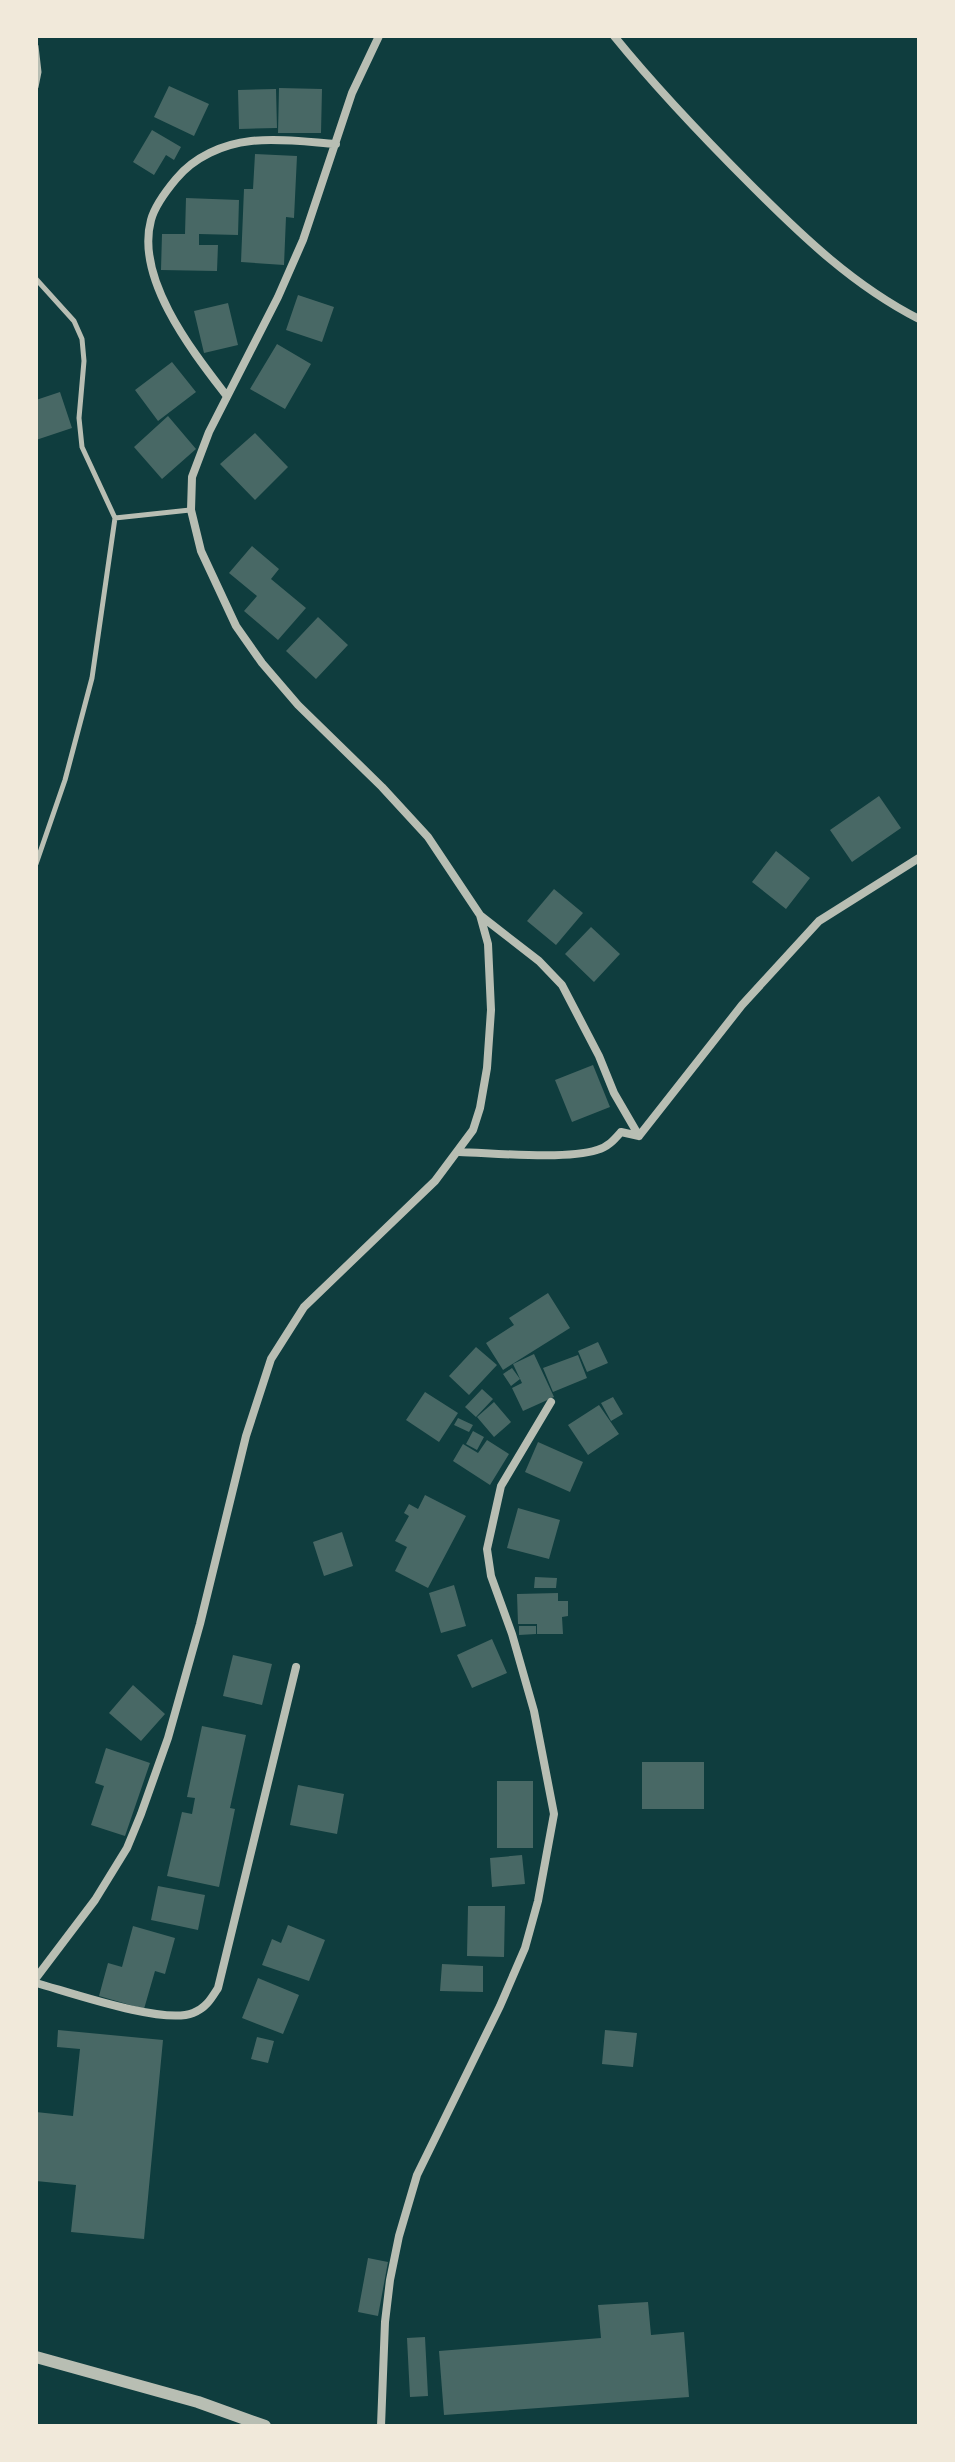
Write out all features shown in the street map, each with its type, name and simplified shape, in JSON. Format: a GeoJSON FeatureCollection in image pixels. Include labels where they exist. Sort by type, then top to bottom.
{"type":"FeatureCollection","features":[{"type":"Feature","properties":{"kind":"street"},"geometry":{"type":"LineString","coordinates":[[296,1667],[218,1988],[208,2004],[191,2014],[171,2015],[139,2010],[36,1981],[95,1900],[127,1848],[141,1814],[168,1738],[200,1624],[246,1436],[271,1359],[304,1307],[380,1233],[415,1204],[459,1152],[473,1130],[480,1108],[487,1068],[491,973],[488,944],[480,915],[428,837],[298,705],[262,663],[236,626],[201,551],[191,510],[192,477],[209,432],[278,297],[303,240],[352,93],[379,36]]}},
{"type":"Feature","properties":{"kind":"street"},"geometry":{"type":"LineString","coordinates":[[614,36],[674,108],[796,230],[862,286],[919,319]]}},
{"type":"Feature","properties":{"kind":"street"},"geometry":{"type":"LineString","coordinates":[[226,395],[185,341],[162,294],[149,250],[151,221],[157,206],[182,171],[203,156],[227,146],[250,141],[336,144]]}},
{"type":"Feature","properties":{"kind":"street"},"geometry":{"type":"LineString","coordinates":[[639,1136],[742,1005],[819,921],[919,858]]}},
{"type":"Feature","properties":{"kind":"street"},"geometry":{"type":"LineString","coordinates":[[480,915],[539,961],[562,985],[599,1056],[614,1093],[639,1136]]}},
{"type":"Feature","properties":{"kind":"street"},"geometry":{"type":"LineString","coordinates":[[459,1152],[594,1152],[606,1147],[621,1132],[639,1136]]}},
{"type":"Feature","properties":{"kind":"street"},"geometry":{"type":"LineString","coordinates":[[381,2426],[385,2322],[399,2236],[417,2175],[525,1948],[538,1901],[554,1814],[534,1711],[512,1634],[491,1576],[487,1549],[501,1486],[551,1402]]}},
{"type":"Feature","properties":{"kind":"street"},"geometry":{"type":"LineString","coordinates":[[36,2357],[198,2402],[265,2426]]}},
{"type":"Feature","properties":{"kind":"lane"},"geometry":{"type":"LineString","coordinates":[[36,46],[39,72],[36,87]]}},
{"type":"Feature","properties":{"kind":"lane"},"geometry":{"type":"LineString","coordinates":[[36,279],[74,321],[82,339],[84,361],[79,418],[82,447],[115,518],[92,678],[65,780],[36,864]]}},
{"type":"Feature","properties":{"kind":"lane"},"geometry":{"type":"LineString","coordinates":[[115,518],[191,510]]}},
{"type":"Feature","properties":{"kind":"building"},"geometry":{"type":"Polygon","coordinates":[[[169,86],[209,104],[194,136],[154,117],[169,86]]]}},
{"type":"Feature","properties":{"kind":"building"},"geometry":{"type":"Polygon","coordinates":[[[279,88],[322,89],[321,133],[278,133],[279,88]]]}},
{"type":"Feature","properties":{"kind":"building"},"geometry":{"type":"Polygon","coordinates":[[[276,89],[277,128],[239,129],[238,90],[276,89]]]}},
{"type":"Feature","properties":{"kind":"building"},"geometry":{"type":"Polygon","coordinates":[[[152,130],[181,147],[174,160],[166,155],[154,175],[133,162],[152,130]]]}},
{"type":"Feature","properties":{"kind":"building"},"geometry":{"type":"Polygon","coordinates":[[[255,154],[297,156],[294,218],[286,217],[284,265],[241,262],[244,189],[253,189],[255,154]]]}},
{"type":"Feature","properties":{"kind":"building"},"geometry":{"type":"Polygon","coordinates":[[[186,198],[239,200],[238,235],[199,234],[199,245],[218,245],[217,271],[161,270],[162,234],[185,234],[186,198]]]}},
{"type":"Feature","properties":{"kind":"building"},"geometry":{"type":"Polygon","coordinates":[[[298,295],[334,307],[322,342],[286,330],[298,295]]]}},
{"type":"Feature","properties":{"kind":"building"},"geometry":{"type":"Polygon","coordinates":[[[228,303],[238,345],[204,353],[194,311],[228,303]]]}},
{"type":"Feature","properties":{"kind":"building"},"geometry":{"type":"Polygon","coordinates":[[[277,344],[311,364],[285,409],[250,389],[277,344]]]}},
{"type":"Feature","properties":{"kind":"building"},"geometry":{"type":"Polygon","coordinates":[[[172,362],[196,392],[158,421],[135,390],[172,362]]]}},
{"type":"Feature","properties":{"kind":"building"},"geometry":{"type":"Polygon","coordinates":[[[60,392],[72,428],[36,440],[36,400],[60,392]]]}},
{"type":"Feature","properties":{"kind":"building"},"geometry":{"type":"Polygon","coordinates":[[[168,416],[196,449],[162,479],[134,447],[168,416]]]}},
{"type":"Feature","properties":{"kind":"building"},"geometry":{"type":"Polygon","coordinates":[[[255,433],[288,467],[255,500],[220,464],[255,433]]]}},
{"type":"Feature","properties":{"kind":"building"},"geometry":{"type":"Polygon","coordinates":[[[252,546],[279,569],[271,579],[306,608],[278,640],[244,611],[257,596],[229,573],[252,546]]]}},
{"type":"Feature","properties":{"kind":"building"},"geometry":{"type":"Polygon","coordinates":[[[318,617],[348,645],[316,679],[286,651],[318,617]]]}},
{"type":"Feature","properties":{"kind":"building"},"geometry":{"type":"Polygon","coordinates":[[[879,796],[901,828],[852,862],[830,830],[879,796]]]}},
{"type":"Feature","properties":{"kind":"building"},"geometry":{"type":"Polygon","coordinates":[[[776,851],[810,878],[786,909],[752,882],[776,851]]]}},
{"type":"Feature","properties":{"kind":"building"},"geometry":{"type":"Polygon","coordinates":[[[554,889],[583,913],[556,945],[527,921],[554,889]]]}},
{"type":"Feature","properties":{"kind":"building"},"geometry":{"type":"Polygon","coordinates":[[[591,927],[620,954],[594,982],[565,954],[591,927]]]}},
{"type":"Feature","properties":{"kind":"building"},"geometry":{"type":"Polygon","coordinates":[[[593,1065],[610,1107],[572,1122],[555,1080],[593,1065]]]}},
{"type":"Feature","properties":{"kind":"building"},"geometry":{"type":"Polygon","coordinates":[[[548,1293],[570,1328],[503,1370],[486,1343],[514,1325],[509,1318],[548,1293]]]}},
{"type":"Feature","properties":{"kind":"building"},"geometry":{"type":"Polygon","coordinates":[[[598,1342],[608,1363],[587,1372],[578,1351],[598,1342]]]}},
{"type":"Feature","properties":{"kind":"building"},"geometry":{"type":"Polygon","coordinates":[[[476,1347],[497,1365],[469,1395],[449,1376],[476,1347]]]}},
{"type":"Feature","properties":{"kind":"building"},"geometry":{"type":"Polygon","coordinates":[[[534,1354],[554,1397],[523,1411],[512,1388],[522,1383],[513,1364],[534,1354]]]}},
{"type":"Feature","properties":{"kind":"building"},"geometry":{"type":"Polygon","coordinates":[[[578,1355],[587,1378],[553,1392],[543,1368],[578,1355]]]}},
{"type":"Feature","properties":{"kind":"building"},"geometry":{"type":"Polygon","coordinates":[[[512,1368],[520,1379],[511,1386],[503,1374],[512,1368]]]}},
{"type":"Feature","properties":{"kind":"building"},"geometry":{"type":"Polygon","coordinates":[[[482,1389],[493,1399],[476,1417],[465,1407],[482,1389]]]}},
{"type":"Feature","properties":{"kind":"building"},"geometry":{"type":"Polygon","coordinates":[[[425,1392],[458,1413],[439,1442],[406,1420],[425,1392]]]}},
{"type":"Feature","properties":{"kind":"building"},"geometry":{"type":"Polygon","coordinates":[[[613,1397],[623,1414],[611,1421],[601,1403],[613,1397]]]}},
{"type":"Feature","properties":{"kind":"building"},"geometry":{"type":"Polygon","coordinates":[[[494,1402],[511,1422],[494,1437],[477,1417],[494,1402]]]}},
{"type":"Feature","properties":{"kind":"building"},"geometry":{"type":"Polygon","coordinates":[[[599,1405],[619,1434],[588,1455],[568,1425],[599,1405]]]}},
{"type":"Feature","properties":{"kind":"building"},"geometry":{"type":"Polygon","coordinates":[[[458,1418],[473,1425],[469,1432],[454,1425],[458,1418]]]}},
{"type":"Feature","properties":{"kind":"building"},"geometry":{"type":"Polygon","coordinates":[[[473,1431],[484,1437],[477,1450],[466,1444],[473,1431]]]}},
{"type":"Feature","properties":{"kind":"building"},"geometry":{"type":"Polygon","coordinates":[[[487,1440],[509,1454],[490,1485],[453,1461],[463,1444],[478,1453],[487,1440]]]}},
{"type":"Feature","properties":{"kind":"building"},"geometry":{"type":"Polygon","coordinates":[[[538,1442],[583,1462],[570,1492],[525,1472],[538,1442]]]}},
{"type":"Feature","properties":{"kind":"building"},"geometry":{"type":"Polygon","coordinates":[[[425,1495],[466,1516],[428,1588],[395,1571],[407,1547],[395,1541],[409,1516],[404,1513],[409,1504],[418,1509],[425,1495]]]}},
{"type":"Feature","properties":{"kind":"building"},"geometry":{"type":"Polygon","coordinates":[[[518,1508],[560,1520],[549,1559],[507,1548],[518,1508]]]}},
{"type":"Feature","properties":{"kind":"building"},"geometry":{"type":"Polygon","coordinates":[[[342,1532],[353,1566],[324,1576],[313,1542],[342,1532]]]}},
{"type":"Feature","properties":{"kind":"building"},"geometry":{"type":"Polygon","coordinates":[[[535,1577],[557,1578],[556,1588],[534,1588],[535,1577]]]}},
{"type":"Feature","properties":{"kind":"building"},"geometry":{"type":"Polygon","coordinates":[[[454,1585],[466,1626],[441,1633],[429,1593],[454,1585]]]}},
{"type":"Feature","properties":{"kind":"building"},"geometry":{"type":"Polygon","coordinates":[[[558,1593],[558,1601],[568,1601],[568,1616],[562,1617],[563,1634],[537,1634],[537,1624],[518,1624],[517,1594],[558,1593]]]}},
{"type":"Feature","properties":{"kind":"building"},"geometry":{"type":"Polygon","coordinates":[[[519,1626],[536,1626],[536,1634],[519,1635],[519,1626]]]}},
{"type":"Feature","properties":{"kind":"building"},"geometry":{"type":"Polygon","coordinates":[[[492,1639],[507,1673],[472,1688],[457,1655],[492,1639]]]}},
{"type":"Feature","properties":{"kind":"building"},"geometry":{"type":"Polygon","coordinates":[[[233,1655],[272,1664],[262,1705],[223,1696],[233,1655]]]}},
{"type":"Feature","properties":{"kind":"building"},"geometry":{"type":"Polygon","coordinates":[[[133,1685],[165,1714],[141,1741],[109,1713],[133,1685]]]}},
{"type":"Feature","properties":{"kind":"building"},"geometry":{"type":"Polygon","coordinates":[[[202,1726],[246,1735],[230,1808],[235,1809],[219,1887],[167,1876],[182,1812],[192,1814],[195,1798],[187,1797],[202,1726]]]}},
{"type":"Feature","properties":{"kind":"building"},"geometry":{"type":"Polygon","coordinates":[[[106,1748],[150,1763],[125,1836],[91,1825],[104,1786],[95,1783],[106,1748]]]}},
{"type":"Feature","properties":{"kind":"building"},"geometry":{"type":"Polygon","coordinates":[[[642,1762],[704,1762],[704,1809],[642,1809],[642,1762]]]}},
{"type":"Feature","properties":{"kind":"building"},"geometry":{"type":"Polygon","coordinates":[[[497,1781],[533,1781],[533,1848],[497,1848],[497,1781]]]}},
{"type":"Feature","properties":{"kind":"building"},"geometry":{"type":"Polygon","coordinates":[[[298,1785],[344,1794],[337,1834],[290,1825],[298,1785]]]}},
{"type":"Feature","properties":{"kind":"building"},"geometry":{"type":"Polygon","coordinates":[[[522,1855],[525,1884],[492,1887],[490,1858],[522,1855]]]}},
{"type":"Feature","properties":{"kind":"building"},"geometry":{"type":"Polygon","coordinates":[[[158,1886],[205,1895],[198,1930],[151,1920],[158,1886]]]}},
{"type":"Feature","properties":{"kind":"building"},"geometry":{"type":"Polygon","coordinates":[[[468,1906],[505,1906],[504,1957],[467,1956],[468,1906]]]}},
{"type":"Feature","properties":{"kind":"building"},"geometry":{"type":"Polygon","coordinates":[[[288,1925],[325,1940],[309,1981],[262,1965],[272,1939],[281,1943],[288,1925]]]}},
{"type":"Feature","properties":{"kind":"building"},"geometry":{"type":"Polygon","coordinates":[[[133,1926],[175,1938],[165,1974],[155,1971],[144,2009],[99,1996],[108,1963],[122,1967],[133,1926]]]}},
{"type":"Feature","properties":{"kind":"building"},"geometry":{"type":"Polygon","coordinates":[[[442,1964],[483,1966],[483,1992],[440,1991],[442,1964]]]}},
{"type":"Feature","properties":{"kind":"building"},"geometry":{"type":"Polygon","coordinates":[[[258,1978],[299,1995],[283,2034],[242,2018],[258,1978]]]}},
{"type":"Feature","properties":{"kind":"building"},"geometry":{"type":"Polygon","coordinates":[[[58,2030],[163,2040],[144,2239],[71,2232],[76,2185],[36,2181],[36,2112],[73,2116],[80,2049],[57,2047],[58,2030]]]}},
{"type":"Feature","properties":{"kind":"building"},"geometry":{"type":"Polygon","coordinates":[[[605,2030],[637,2033],[633,2067],[602,2064],[605,2030]]]}},
{"type":"Feature","properties":{"kind":"building"},"geometry":{"type":"Polygon","coordinates":[[[257,2037],[274,2041],[268,2063],[251,2059],[257,2037]]]}},
{"type":"Feature","properties":{"kind":"building"},"geometry":{"type":"Polygon","coordinates":[[[368,2258],[388,2262],[378,2316],[358,2312],[368,2258]]]}},
{"type":"Feature","properties":{"kind":"building"},"geometry":{"type":"Polygon","coordinates":[[[648,2302],[651,2335],[684,2332],[689,2397],[444,2415],[439,2351],[601,2338],[598,2305],[648,2302]]]}},
{"type":"Feature","properties":{"kind":"building"},"geometry":{"type":"Polygon","coordinates":[[[425,2337],[428,2396],[410,2397],[407,2338],[425,2337]]]}}]}
